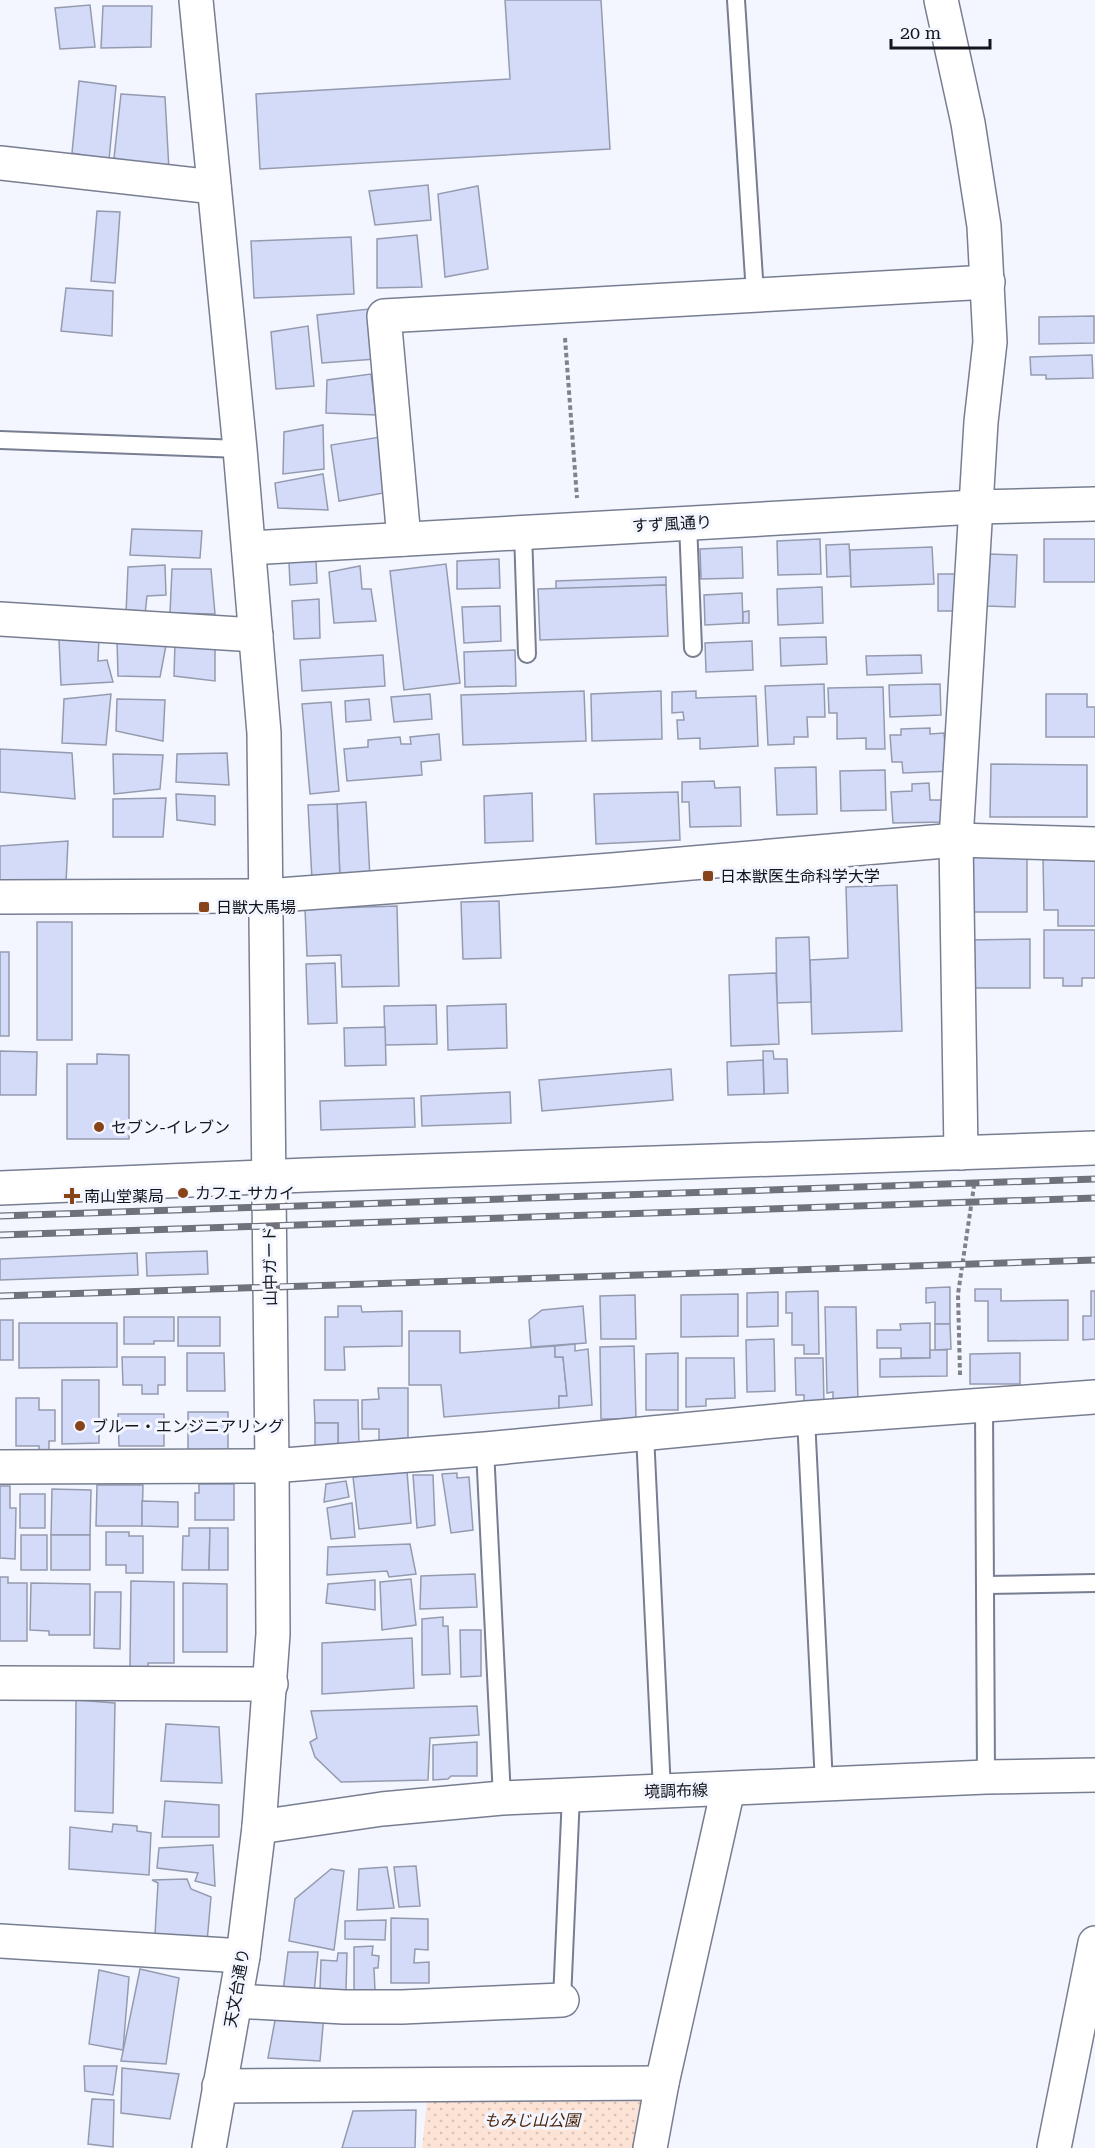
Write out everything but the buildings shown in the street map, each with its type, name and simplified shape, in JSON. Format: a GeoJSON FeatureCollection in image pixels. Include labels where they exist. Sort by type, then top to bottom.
{"type":"FeatureCollection","features":[{"type":"Feature","properties":{"kind":"street","name":"山中ガード"},"geometry":{"type":"LineString","coordinates":[[196,0],[240,449],[264,733],[273,1466]]}},
{"type":"Feature","properties":{"kind":"street"},"geometry":{"type":"LineString","coordinates":[[941,0],[968,123],[984,226],[990,342],[981,422],[956,840],[970,1153]]}},
{"type":"Feature","properties":{"kind":"street"},"geometry":{"type":"LineString","coordinates":[[0,163],[214,187]]}},
{"type":"Feature","properties":{"kind":"street"},"geometry":{"type":"LineString","coordinates":[[404,539],[384,316],[988,282]]}},
{"type":"Feature","properties":{"kind":"street","name":"すず風通り"},"geometry":{"type":"LineString","coordinates":[[249,548],[976,507],[1095,504]]}},
{"type":"Feature","properties":{"kind":"street"},"geometry":{"type":"LineString","coordinates":[[0,619],[256,635]]}},
{"type":"Feature","properties":{"kind":"street"},"geometry":{"type":"LineString","coordinates":[[0,897],[266,896],[612,870],[956,840],[1095,844]]}},
{"type":"Feature","properties":{"kind":"street"},"geometry":{"type":"LineString","coordinates":[[0,1188],[269,1176],[1095,1148]]}},
{"type":"Feature","properties":{"kind":"street"},"geometry":{"type":"LineString","coordinates":[[0,1467],[273,1466],[484,1449],[806,1418],[1095,1397]]}},
{"type":"Feature","properties":{"kind":"street","name":"天文台通り"},"geometry":{"type":"LineString","coordinates":[[209,2148],[243,1956],[259,1827],[273,1634],[273,1466]]}},
{"type":"Feature","properties":{"kind":"street"},"geometry":{"type":"LineString","coordinates":[[0,1683],[271,1684]]}},
{"type":"Feature","properties":{"kind":"street","name":"境調布線"},"geometry":{"type":"LineString","coordinates":[[259,1827],[382,1809],[502,1798],[986,1777],[1095,1775]]}},
{"type":"Feature","properties":{"kind":"street"},"geometry":{"type":"LineString","coordinates":[[650,2148],[662,2083],[728,1789]]}},
{"type":"Feature","properties":{"kind":"street"},"geometry":{"type":"LineString","coordinates":[[0,1941],[243,1956]]}},
{"type":"Feature","properties":{"kind":"street"},"geometry":{"type":"LineString","coordinates":[[1054,2148],[1085,2049],[1095,1943]]}},
{"type":"Feature","properties":{"kind":"street"},"geometry":{"type":"LineString","coordinates":[[235,2001],[402,2007],[562,2000]]}},
{"type":"Feature","properties":{"kind":"street"},"geometry":{"type":"LineString","coordinates":[[219,2086],[662,2083]]}},
{"type":"Feature","properties":{"kind":"lane"},"geometry":{"type":"LineString","coordinates":[[736,0],[755,294]]}},
{"type":"Feature","properties":{"kind":"lane"},"geometry":{"type":"LineString","coordinates":[[0,440],[240,449]]}},
{"type":"Feature","properties":{"kind":"lane"},"geometry":{"type":"LineString","coordinates":[[688,523],[693,648]]}},
{"type":"Feature","properties":{"kind":"lane"},"geometry":{"type":"LineString","coordinates":[[523,532],[527,654]]}},
{"type":"Feature","properties":{"kind":"lane"},"geometry":{"type":"LineString","coordinates":[[973,1405],[986,1585],[986,1777]]}},
{"type":"Feature","properties":{"kind":"lane"},"geometry":{"type":"LineString","coordinates":[[806,1418],[824,1784]]}},
{"type":"Feature","properties":{"kind":"lane"},"geometry":{"type":"LineString","coordinates":[[645,1434],[662,1791]]}},
{"type":"Feature","properties":{"kind":"lane"},"geometry":{"type":"LineString","coordinates":[[484,1449],[502,1798]]}},
{"type":"Feature","properties":{"kind":"lane"},"geometry":{"type":"LineString","coordinates":[[986,1585],[1095,1583]]}},
{"type":"Feature","properties":{"kind":"lane"},"geometry":{"type":"LineString","coordinates":[[562,2000],[571,1795]]}},
{"type":"Feature","properties":{"kind":"path"},"geometry":{"type":"LineString","coordinates":[[562,307],[580,529]]}},
{"type":"Feature","properties":{"kind":"path"},"geometry":{"type":"LineString","coordinates":[[970,1153],[958,1294],[973,1405]]}},
{"type":"Feature","properties":{"kind":"green space","name":"もみじ山公園"},"geometry":{"type":"Polygon","coordinates":[[[428,2092],[643,2094],[633,2148],[422,2148],[428,2092]]]}},
{"type":"Feature","properties":{"kind":"railway"},"geometry":{"type":"LineString","coordinates":[[0,1216],[1095,1179]]}},
{"type":"Feature","properties":{"kind":"railway"},"geometry":{"type":"LineString","coordinates":[[0,1235],[1095,1198]]}},
{"type":"Feature","properties":{"kind":"railway"},"geometry":{"type":"LineString","coordinates":[[0,1296],[1095,1260]]}},
{"type":"Feature","properties":{"kind":"place","name":"日本獣医生命科学大学"},"geometry":{"type":"Point","coordinates":[708,876]}},
{"type":"Feature","properties":{"kind":"place","name":"日獣大馬場"},"geometry":{"type":"Point","coordinates":[204,907]}},
{"type":"Feature","properties":{"kind":"place","name":"セブン-イレブン"},"geometry":{"type":"Point","coordinates":[99,1127]}},
{"type":"Feature","properties":{"kind":"place","name":"カフェ サカイ"},"geometry":{"type":"Point","coordinates":[183,1193]}},
{"type":"Feature","properties":{"kind":"place","name":"南山堂薬局"},"geometry":{"type":"Point","coordinates":[72,1196]}},
{"type":"Feature","properties":{"kind":"place","name":"ブルー・エンジニアリング"},"geometry":{"type":"Point","coordinates":[80,1426]}}]}
